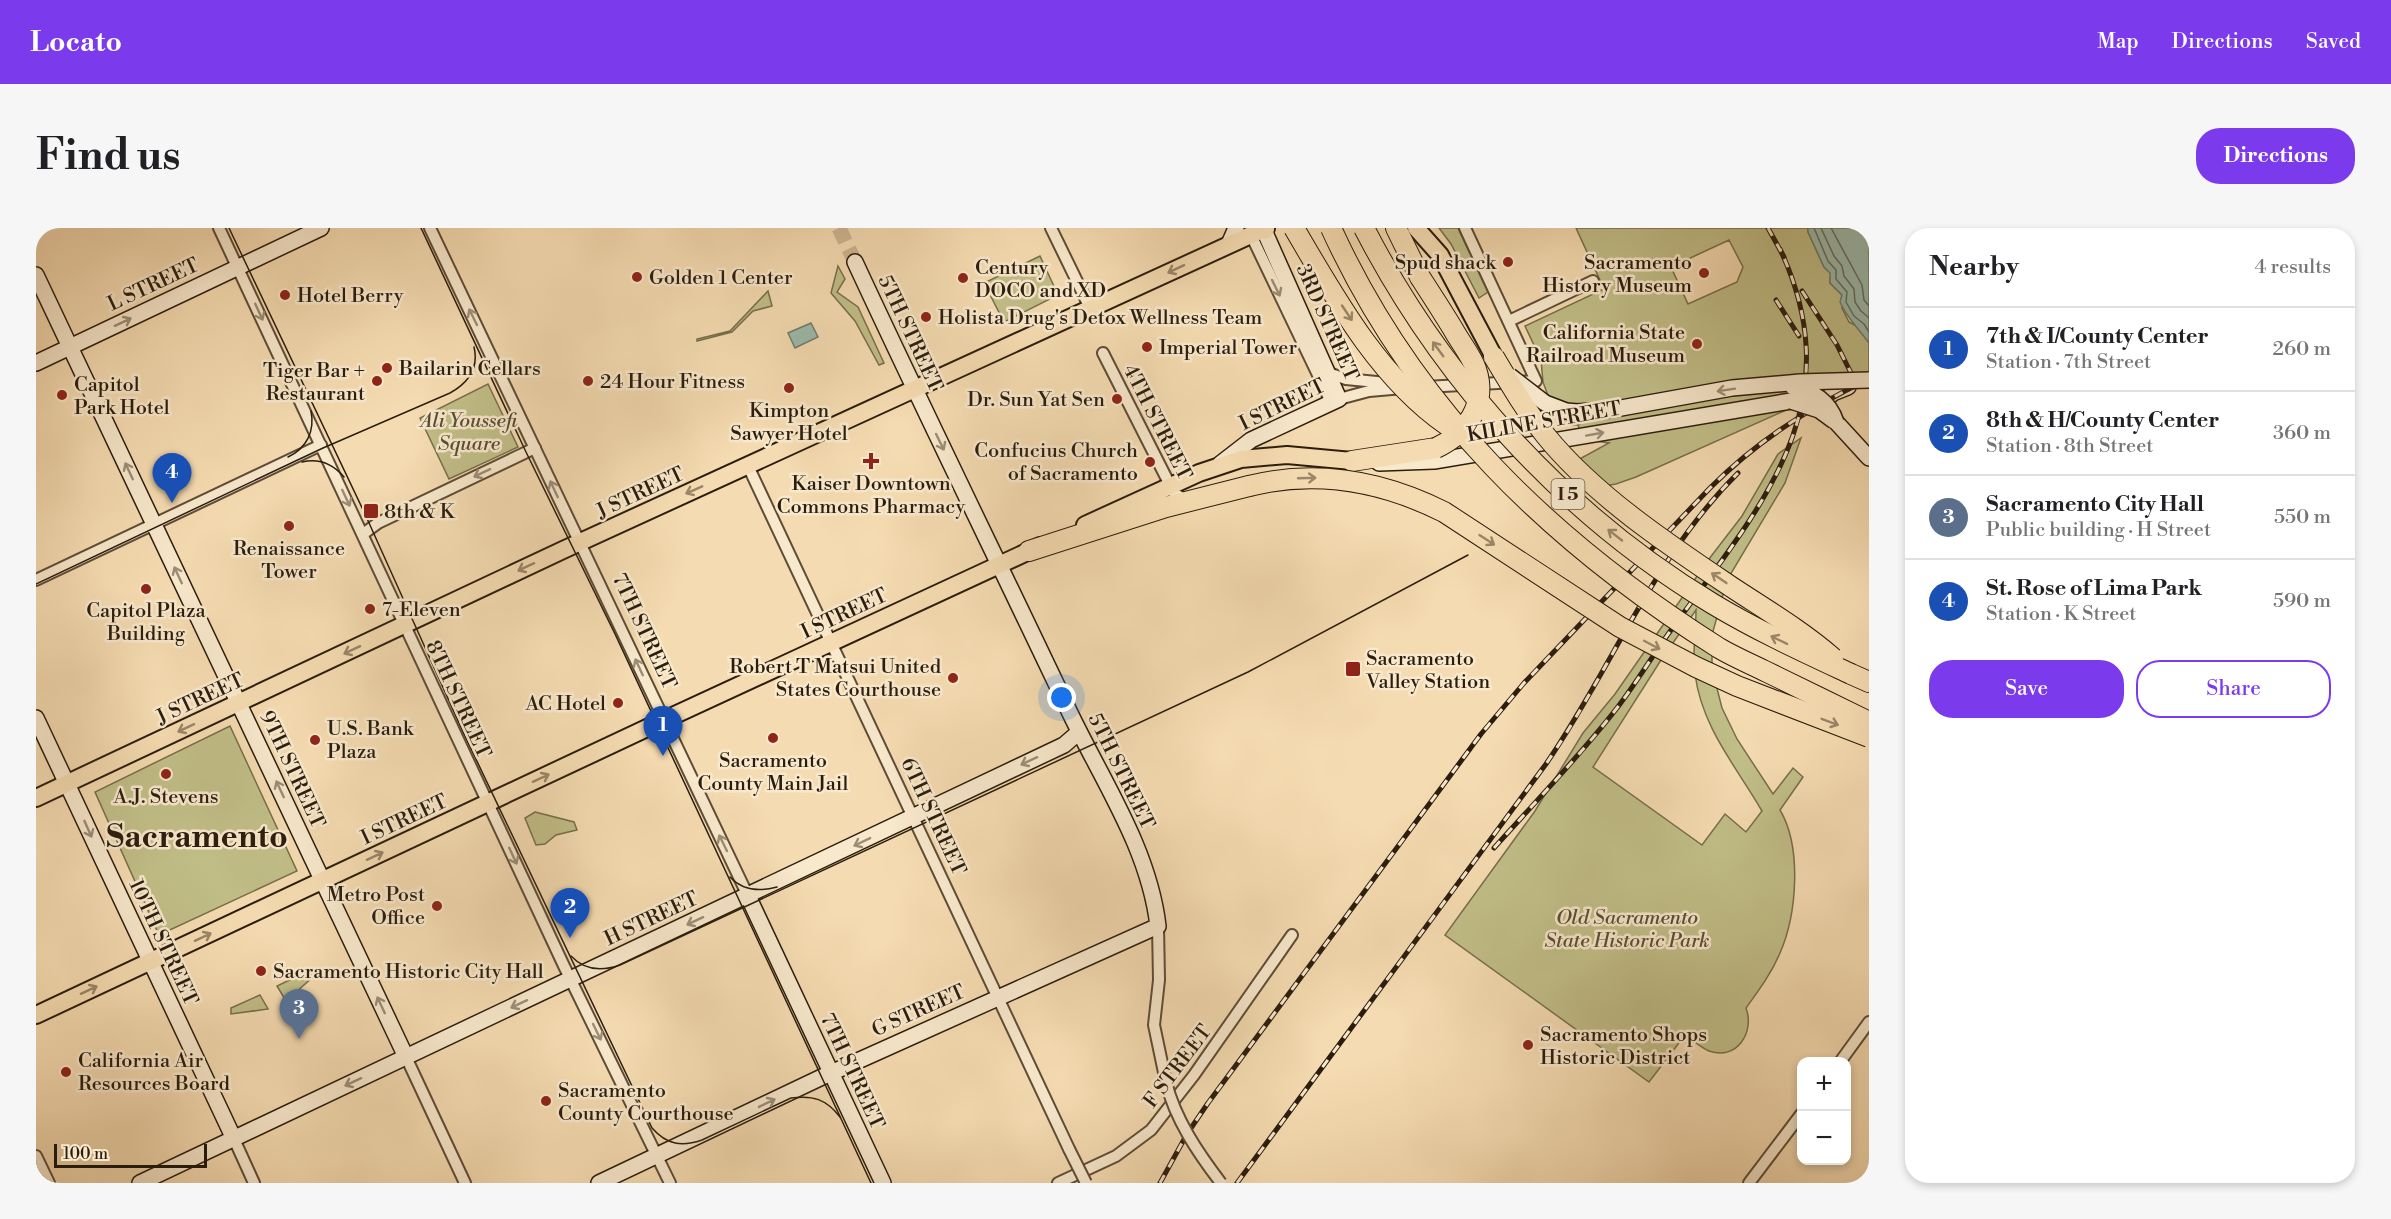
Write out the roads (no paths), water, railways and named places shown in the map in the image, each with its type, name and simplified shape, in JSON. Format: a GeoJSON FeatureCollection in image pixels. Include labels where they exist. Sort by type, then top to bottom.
{"type":"FeatureCollection","features":[{"type":"Feature","properties":{"kind":"highway"},"geometry":{"type":"LineString","coordinates":[[1294,228],[1340,302],[1388,371],[1424,409],[1464,437]]}},
{"type":"Feature","properties":{"kind":"highway","name":"I 5"},"geometry":{"type":"LineString","coordinates":[[1331,228],[1388,335],[1464,437],[1539,514],[1619,579],[1720,649],[1869,722]]}},
{"type":"Feature","properties":{"kind":"highway","name":"I 5"},"geometry":{"type":"LineString","coordinates":[[1364,228],[1407,304],[1454,372],[1508,435],[1579,504],[1638,553],[1712,603],[1776,639],[1860,678]]}},
{"type":"Feature","properties":{"kind":"highway"},"geometry":{"type":"LineString","coordinates":[[1352,461],[1435,455],[1459,434],[1472,417],[1479,398],[1479,379],[1473,361],[1420,277],[1396,228]]}},
{"type":"Feature","properties":{"kind":"highway"},"geometry":{"type":"LineString","coordinates":[[1494,357],[1524,408],[1547,437],[1580,471],[1654,534],[1805,633],[1860,678]]}},
{"type":"Feature","properties":{"kind":"highway"},"geometry":{"type":"LineString","coordinates":[[1029,551],[1188,501],[1285,479],[1329,478],[1379,486],[1418,499],[1444,512],[1648,643],[1737,686],[1869,737]]}},
{"type":"Feature","properties":{"kind":"main road","name":"L STREET"},"geometry":{"type":"LineString","coordinates":[[36,363],[321,228]]}},
{"type":"Feature","properties":{"kind":"main road"},"geometry":{"type":"LineString","coordinates":[[1416,228],[1433,245],[1494,357],[1506,373],[1535,398],[1557,408],[1578,412],[1610,410],[1731,388],[1869,380]]}},
{"type":"Feature","properties":{"kind":"main road","name":"J STREET"},"geometry":{"type":"LineString","coordinates":[[36,798],[579,542],[915,389],[1257,229]]}},
{"type":"Feature","properties":{"kind":"main road","name":"3RD STREET"},"geometry":{"type":"LineString","coordinates":[[1257,229],[1328,373],[1335,401]]}},
{"type":"Feature","properties":{"kind":"main road","name":"5TH STREET"},"geometry":{"type":"LineString","coordinates":[[855,262],[1079,732],[1132,836],[1151,886],[1158,926]]}},
{"type":"Feature","properties":{"kind":"main road","name":"9TH STREET"},"geometry":{"type":"LineString","coordinates":[[36,275],[406,1058]]}},
{"type":"Feature","properties":{"kind":"main road","name":"KILINE STREET"},"geometry":{"type":"LineString","coordinates":[[1435,455],[1776,402],[1824,401],[1842,389],[1869,380]]}},
{"type":"Feature","properties":{"kind":"main road"},"geometry":{"type":"LineString","coordinates":[[1784,384],[1804,390],[1824,401],[1832,409],[1836,422]]}},
{"type":"Feature","properties":{"kind":"main road","name":"I STREET"},"geometry":{"type":"LineString","coordinates":[[36,1015],[999,564],[1220,464],[1251,440],[1335,401]]}},
{"type":"Feature","properties":{"kind":"main road"},"geometry":{"type":"LineString","coordinates":[[1791,401],[1819,410],[1836,422],[1869,458]]}},
{"type":"Feature","properties":{"kind":"main road"},"geometry":{"type":"LineString","coordinates":[[1220,464],[1271,455],[1352,461]]}},
{"type":"Feature","properties":{"kind":"main road","name":"10TH STREET"},"geometry":{"type":"LineString","coordinates":[[36,718],[234,1139]]}},
{"type":"Feature","properties":{"kind":"main road","name":"H STREET"},"geometry":{"type":"LineString","coordinates":[[140,1183],[1064,745],[1079,732]]}},
{"type":"Feature","properties":{"kind":"main road","name":"7TH STREET"},"geometry":{"type":"LineString","coordinates":[[748,896],[883,1183]]}},
{"type":"Feature","properties":{"kind":"main road","name":"G STREET"},"geometry":{"type":"LineString","coordinates":[[598,1183],[831,1073],[1158,926]]}},
{"type":"Feature","properties":{"kind":"street","name":"8TH STREET"},"geometry":{"type":"LineString","coordinates":[[219,228],[571,980],[670,1183]]}},
{"type":"Feature","properties":{"kind":"street","name":"7TH STREET"},"geometry":{"type":"LineString","coordinates":[[430,228],[748,896]]}},
{"type":"Feature","properties":{"kind":"street"},"geometry":{"type":"LineString","coordinates":[[1051,228],[1090,308]]}},
{"type":"Feature","properties":{"kind":"street"},"geometry":{"type":"LineString","coordinates":[[1465,228],[1509,321],[1593,281]]}},
{"type":"Feature","properties":{"kind":"street","name":"3RD STREET"},"geometry":{"type":"LineString","coordinates":[[1257,229],[1335,401]]}},
{"type":"Feature","properties":{"kind":"street","name":"I STREET"},"geometry":{"type":"LineString","coordinates":[[1335,401],[1369,391],[1536,381],[1509,321]]}},
{"type":"Feature","properties":{"kind":"street","name":"4TH STREET"},"geometry":{"type":"LineString","coordinates":[[1103,353],[1170,486],[1178,497],[1188,501]]}},
{"type":"Feature","properties":{"kind":"street","name":"I STREET"},"geometry":{"type":"LineString","coordinates":[[1328,373],[1346,379],[1384,381],[1412,387]]}},
{"type":"Feature","properties":{"kind":"street"},"geometry":{"type":"LineString","coordinates":[[36,580],[321,445]]}},
{"type":"Feature","properties":{"kind":"street"},"geometry":{"type":"LineString","coordinates":[[363,534],[378,523],[535,448]]}},
{"type":"Feature","properties":{"kind":"street","name":"6TH STREET"},"geometry":{"type":"LineString","coordinates":[[748,466],[1086,1183]]}},
{"type":"Feature","properties":{"kind":"street","name":"5TH STREET"},"geometry":{"type":"LineString","coordinates":[[1158,926],[1159,980],[1154,1025],[1166,1082],[1171,1101],[1198,1150],[1221,1183]]}},
{"type":"Feature","properties":{"kind":"street","name":"F STREET"},"geometry":{"type":"LineString","coordinates":[[1058,1183],[1116,1156],[1151,1130],[1201,1066],[1292,935]]}},
{"type":"Feature","properties":{"kind":"street"},"geometry":{"type":"LineString","coordinates":[[1844,1057],[1869,1022]]}},
{"type":"Feature","properties":{"kind":"street","name":"9TH STREET"},"geometry":{"type":"LineString","coordinates":[[406,1058],[465,1183]]}},
{"type":"Feature","properties":{"kind":"street"},"geometry":{"type":"LineString","coordinates":[[1749,1183],[1797,1120]]}},
{"type":"Feature","properties":{"kind":"street","name":"10TH STREET"},"geometry":{"type":"LineString","coordinates":[[234,1139],[254,1183]]}},
{"type":"Feature","properties":{"kind":"street"},"geometry":{"type":"LineString","coordinates":[[36,1156],[49,1183]]}},
{"type":"Feature","properties":{"kind":"water"},"geometry":{"type":"Polygon","coordinates":[[[1808,228],[1869,228],[1869,343],[1843,308],[1840,302],[1842,295],[1830,283],[1830,273],[1824,267],[1808,228]]]}},
{"type":"Feature","properties":{"kind":"water"},"geometry":{"type":"Polygon","coordinates":[[[811,323],[818,337],[795,348],[788,333],[811,323]]]}},
{"type":"Feature","properties":{"kind":"tunnel"},"geometry":{"type":"LineString","coordinates":[[839,228],[855,262]]}},
{"type":"Feature","properties":{"kind":"tram line"},"geometry":{"type":"LineString","coordinates":[[229,228],[365,514],[463,732],[652,1128],[663,1138],[675,1143],[695,1142],[791,1098],[799,1097],[824,1102],[840,1117]]}},
{"type":"Feature","properties":{"kind":"tram line"},"geometry":{"type":"LineString","coordinates":[[421,228],[526,452],[615,634],[871,1183]]}},
{"type":"Feature","properties":{"kind":"tram line"},"geometry":{"type":"LineString","coordinates":[[36,584],[323,448],[450,393],[462,385],[471,374],[475,362],[474,347]]}},
{"type":"Feature","properties":{"kind":"tram line"},"geometry":{"type":"LineString","coordinates":[[288,457],[305,444],[312,425],[311,411]]}},
{"type":"Feature","properties":{"kind":"tram line"},"geometry":{"type":"LineString","coordinates":[[302,462],[325,463],[344,477]]}},
{"type":"Feature","properties":{"kind":"tram line"},"geometry":{"type":"LineString","coordinates":[[571,956],[588,967],[607,968],[620,965],[1248,672],[1468,555]]}},
{"type":"Feature","properties":{"kind":"tram line"},"geometry":{"type":"LineString","coordinates":[[730,877],[746,888],[764,890],[777,887]]}},
{"type":"Feature","properties":{"kind":"railway"},"geometry":{"type":"LineString","coordinates":[[1768,228],[1784,257]]}},
{"type":"Feature","properties":{"kind":"railway"},"geometry":{"type":"LineString","coordinates":[[1494,848],[1572,762],[1624,698],[1738,538],[1765,495],[1787,451],[1801,405],[1806,357],[1800,305],[1780,249]]}},
{"type":"Feature","properties":{"kind":"railway"},"geometry":{"type":"LineString","coordinates":[[1802,291],[1837,345],[1851,373]]}},
{"type":"Feature","properties":{"kind":"railway"},"geometry":{"type":"LineString","coordinates":[[1776,300],[1799,336]]}},
{"type":"Feature","properties":{"kind":"railway"},"geometry":{"type":"LineString","coordinates":[[1160,1183],[1187,1134],[1208,1103],[1481,734],[1524,683],[1710,488],[1746,455],[1805,414],[1869,379]]}},
{"type":"Feature","properties":{"kind":"railway"},"geometry":{"type":"LineString","coordinates":[[1237,1183],[1546,764],[1658,576],[1708,505],[1738,473]]}},
{"type":"Feature","properties":{"kind":"place","name":"Spud shack"},"geometry":{"type":"Point","coordinates":[1508,262]}},
{"type":"Feature","properties":{"kind":"place","name":"Sacramento History Museum"},"geometry":{"type":"Point","coordinates":[1704,273]}},
{"type":"Feature","properties":{"kind":"place","name":"Golden 1 Center"},"geometry":{"type":"Point","coordinates":[637,277]}},
{"type":"Feature","properties":{"kind":"place","name":"Century DOCO and XD"},"geometry":{"type":"Point","coordinates":[963,278]}},
{"type":"Feature","properties":{"kind":"place","name":"Hotel Berry"},"geometry":{"type":"Point","coordinates":[285,295]}},
{"type":"Feature","properties":{"kind":"place","name":"Holista Drug's Detox Wellness Team"},"geometry":{"type":"Point","coordinates":[926,317]}},
{"type":"Feature","properties":{"kind":"place","name":"California State Railroad Museum"},"geometry":{"type":"Point","coordinates":[1697,344]}},
{"type":"Feature","properties":{"kind":"place","name":"Imperial Tower"},"geometry":{"type":"Point","coordinates":[1147,347]}},
{"type":"Feature","properties":{"kind":"place","name":"Bailarin Cellars"},"geometry":{"type":"Point","coordinates":[387,368]}},
{"type":"Feature","properties":{"kind":"place","name":"Tiger Bar + Restaurant"},"geometry":{"type":"Point","coordinates":[377,381]}},
{"type":"Feature","properties":{"kind":"place","name":"24 Hour Fitness"},"geometry":{"type":"Point","coordinates":[588,381]}},
{"type":"Feature","properties":{"kind":"place","name":"Kimpton Sawyer Hotel"},"geometry":{"type":"Point","coordinates":[789,388]}},
{"type":"Feature","properties":{"kind":"place","name":"Capitol Park Hotel"},"geometry":{"type":"Point","coordinates":[62,395]}},
{"type":"Feature","properties":{"kind":"place","name":"Dr. Sun Yat Sen"},"geometry":{"type":"Point","coordinates":[1117,399]}},
{"type":"Feature","properties":{"kind":"place","name":"Kaiser Downtown Commons Pharmacy"},"geometry":{"type":"Point","coordinates":[871,461]}},
{"type":"Feature","properties":{"kind":"place","name":"Confucius Church of Sacramento"},"geometry":{"type":"Point","coordinates":[1150,462]}},
{"type":"Feature","properties":{"kind":"place","name":"St. Rose of Lima Park"},"geometry":{"type":"Point","coordinates":[172,503]}},
{"type":"Feature","properties":{"kind":"place","name":"8th & K"},"geometry":{"type":"Point","coordinates":[371,511]}},
{"type":"Feature","properties":{"kind":"place","name":"Renaissance Tower"},"geometry":{"type":"Point","coordinates":[289,526]}},
{"type":"Feature","properties":{"kind":"place","name":"Capitol Plaza Building"},"geometry":{"type":"Point","coordinates":[146,589]}},
{"type":"Feature","properties":{"kind":"place","name":"7-Eleven"},"geometry":{"type":"Point","coordinates":[370,609]}},
{"type":"Feature","properties":{"kind":"place","name":"Sacramento Valley Station"},"geometry":{"type":"Point","coordinates":[1353,669]}},
{"type":"Feature","properties":{"kind":"place","name":"Robert T Matsui United States Courthouse"},"geometry":{"type":"Point","coordinates":[953,678]}},
{"type":"Feature","properties":{"kind":"place","name":"AC Hotel"},"geometry":{"type":"Point","coordinates":[618,703]}},
{"type":"Feature","properties":{"kind":"place","name":"Sacramento County Main Jail"},"geometry":{"type":"Point","coordinates":[773,738]}},
{"type":"Feature","properties":{"kind":"place","name":"U.S. Bank Plaza"},"geometry":{"type":"Point","coordinates":[315,740]}},
{"type":"Feature","properties":{"kind":"place","name":"7th & I/County Center"},"geometry":{"type":"Point","coordinates":[663,756]}},
{"type":"Feature","properties":{"kind":"place","name":"A.J. Stevens"},"geometry":{"type":"Point","coordinates":[166,774]}},
{"type":"Feature","properties":{"kind":"place","name":"Metro Post Office"},"geometry":{"type":"Point","coordinates":[437,906]}},
{"type":"Feature","properties":{"kind":"place","name":"8th & H/County Center"},"geometry":{"type":"Point","coordinates":[570,938]}},
{"type":"Feature","properties":{"kind":"place","name":"Sacramento Historic City Hall"},"geometry":{"type":"Point","coordinates":[261,971]}},
{"type":"Feature","properties":{"kind":"place","name":"Sacramento City Hall"},"geometry":{"type":"Point","coordinates":[299,1039]}},
{"type":"Feature","properties":{"kind":"place","name":"Sacramento Shops Historic District"},"geometry":{"type":"Point","coordinates":[1528,1045]}},
{"type":"Feature","properties":{"kind":"place","name":"California Air Resources Board"},"geometry":{"type":"Point","coordinates":[66,1072]}},
{"type":"Feature","properties":{"kind":"place","name":"Sacramento County Courthouse"},"geometry":{"type":"Point","coordinates":[546,1101]}},
{"type":"Feature","properties":{"kind":"district","name":"Sacramento"},"geometry":{"type":"Point","coordinates":[197,836]}},
{"type":"Feature","properties":{"kind":"park label","name":"Ali Youssefi Square"},"geometry":{"type":"Point","coordinates":[469,432]}},
{"type":"Feature","properties":{"kind":"park label","name":"Old Sacramento State Historic Park"},"geometry":{"type":"Point","coordinates":[1627,928]}}]}
